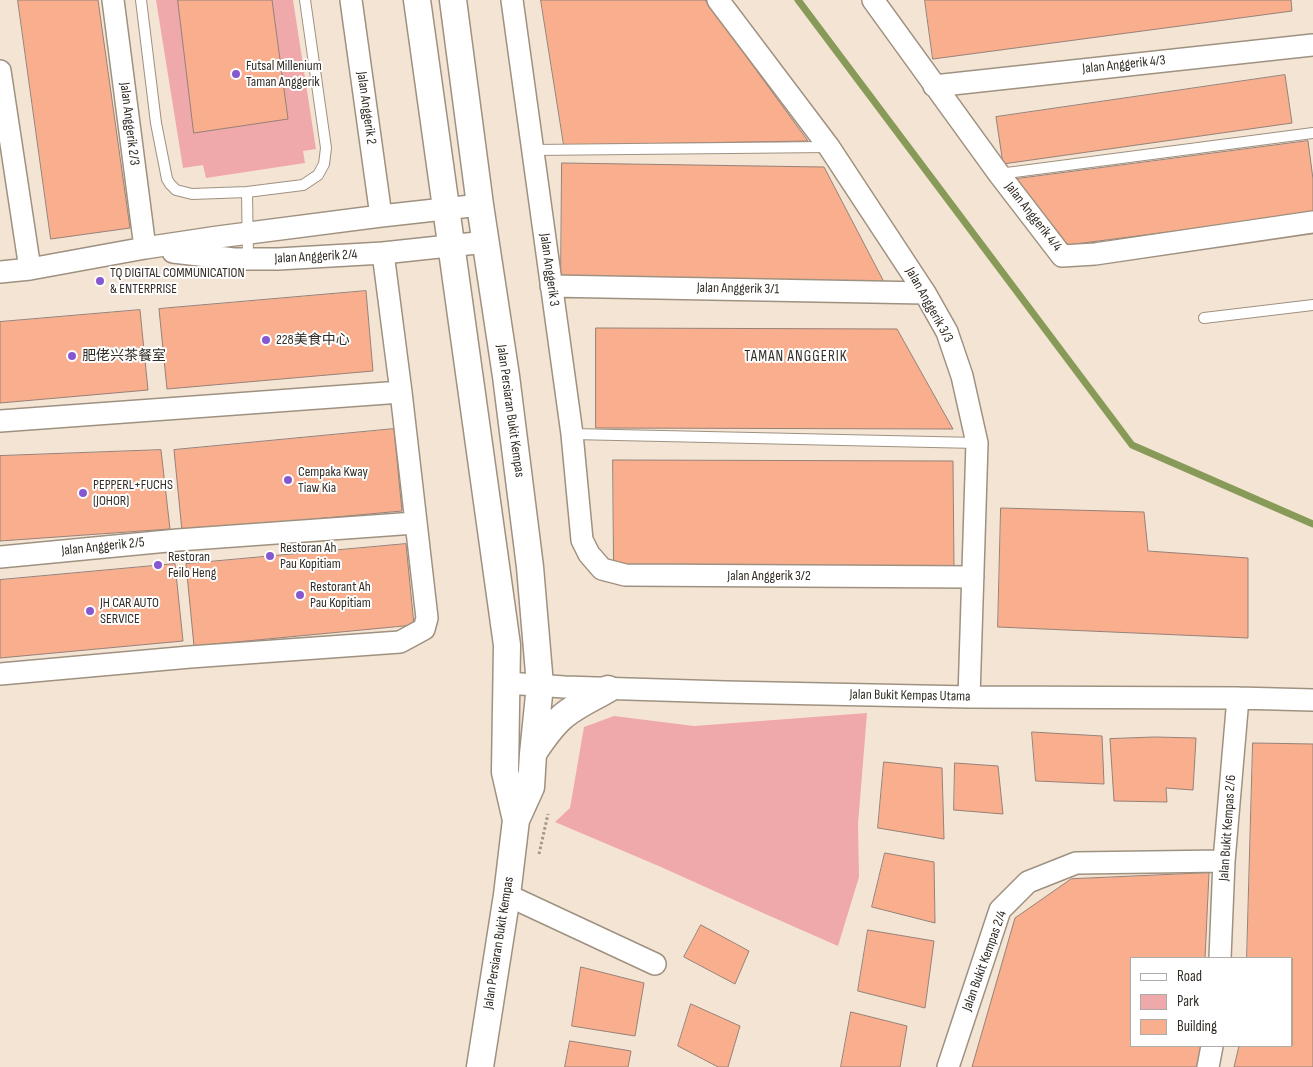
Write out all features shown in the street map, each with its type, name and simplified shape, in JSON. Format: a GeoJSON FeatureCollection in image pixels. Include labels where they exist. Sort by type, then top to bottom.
{"type":"FeatureCollection","features":[{"type":"Feature","properties":{"kind":"street","name":"Jalan Anggerik 2/3"},"geometry":{"type":"LineString","coordinates":[[113,0],[146,248]]}},
{"type":"Feature","properties":{"kind":"street","name":"Jalan Anggerik 2"},"geometry":{"type":"LineString","coordinates":[[351,0],[381,216]]}},
{"type":"Feature","properties":{"kind":"street","name":"Jalan Persiaran Bukit Kempas"},"geometry":{"type":"LineString","coordinates":[[417,0],[507,645],[506,772],[516,820]]}},
{"type":"Feature","properties":{"kind":"street","name":"Jalan Persiaran Bukit Kempas"},"geometry":{"type":"LineString","coordinates":[[453,0],[480,205],[506,376],[530,567],[540,685],[531,787],[516,820],[507,895],[480,1067]]}},
{"type":"Feature","properties":{"kind":"street","name":"Jalan Anggerik 3"},"geometry":{"type":"LineString","coordinates":[[512,0],[572,434],[582,540]]}},
{"type":"Feature","properties":{"kind":"street","name":"Jalan Anggerik 3/3"},"geometry":{"type":"LineString","coordinates":[[718,0],[829,147],[925,293],[947,332],[962,376],[977,443],[969,697]]}},
{"type":"Feature","properties":{"kind":"street","name":"Jalan Anggerik 4/4"},"geometry":{"type":"LineString","coordinates":[[875,0],[934,86],[1062,256],[1095,254],[1313,222]]}},
{"type":"Feature","properties":{"kind":"street","name":"Jalan Anggerik 4/3"},"geometry":{"type":"LineString","coordinates":[[934,86],[1313,45]]}},
{"type":"Feature","properties":{"kind":"street"},"geometry":{"type":"LineString","coordinates":[[0,71],[30,270]]}},
{"type":"Feature","properties":{"kind":"street","name":"Jalan Anggerik 2/4"},"geometry":{"type":"LineString","coordinates":[[0,272],[30,270],[146,248],[381,216],[480,205]]}},
{"type":"Feature","properties":{"kind":"street","name":"Jalan Anggerik 2/4"},"geometry":{"type":"LineString","coordinates":[[146,248],[234,259],[278,259],[383,253],[486,242]]}},
{"type":"Feature","properties":{"kind":"street"},"geometry":{"type":"LineString","coordinates":[[0,674],[190,657],[400,642],[424,629],[427,618],[383,253]]}},
{"type":"Feature","properties":{"kind":"street","name":"Jalan Anggerik 3/1"},"geometry":{"type":"LineString","coordinates":[[551,286],[925,293]]}},
{"type":"Feature","properties":{"kind":"street"},"geometry":{"type":"LineString","coordinates":[[0,421],[401,392]]}},
{"type":"Feature","properties":{"kind":"street","name":"Jalan Anggerik 2/5"},"geometry":{"type":"LineString","coordinates":[[0,557],[178,540],[415,523]]}},
{"type":"Feature","properties":{"kind":"street","name":"Jalan Anggerik 3/2"},"geometry":{"type":"LineString","coordinates":[[582,540],[588,554],[602,569],[625,575],[973,577]]}},
{"type":"Feature","properties":{"kind":"street","name":"Jalan Bukit Kempas Utama"},"geometry":{"type":"LineString","coordinates":[[506,683],[608,689],[969,697],[1313,700]]}},
{"type":"Feature","properties":{"kind":"street"},"geometry":{"type":"LineString","coordinates":[[533,754],[542,740],[562,717],[608,689]]}},
{"type":"Feature","properties":{"kind":"street","name":"Jalan Bukit Kempas 2/6"},"geometry":{"type":"LineString","coordinates":[[1220,957],[1224,861],[1238,698]]}},
{"type":"Feature","properties":{"kind":"street","name":"Jalan Bukit Kempas 2/4"},"geometry":{"type":"LineString","coordinates":[[948,1067],[1000,910],[1028,882],[1076,863],[1224,861]]}},
{"type":"Feature","properties":{"kind":"street"},"geometry":{"type":"LineString","coordinates":[[507,895],[655,964]]}},
{"type":"Feature","properties":{"kind":"street"},"geometry":{"type":"LineString","coordinates":[[1208,1067],[1212,1047]]}},
{"type":"Feature","properties":{"kind":"lane"},"geometry":{"type":"LineString","coordinates":[[141,0],[156,122],[167,179],[176,190],[192,194],[247,192],[303,185],[318,175],[324,164],[326,148],[305,0]]}},
{"type":"Feature","properties":{"kind":"lane"},"geometry":{"type":"LineString","coordinates":[[999,174],[1313,133]]}},
{"type":"Feature","properties":{"kind":"lane"},"geometry":{"type":"LineString","coordinates":[[533,150],[829,147]]}},
{"type":"Feature","properties":{"kind":"lane"},"geometry":{"type":"LineString","coordinates":[[247,192],[248,259]]}},
{"type":"Feature","properties":{"kind":"lane"},"geometry":{"type":"LineString","coordinates":[[1204,318],[1313,306]]}},
{"type":"Feature","properties":{"kind":"lane"},"geometry":{"type":"LineString","coordinates":[[572,434],[977,443]]}},
{"type":"Feature","properties":{"kind":"green space","name":"Futsal Millenium Taman Anggerik"},"geometry":{"type":"Polygon","coordinates":[[[156,0],[293,0],[316,149],[303,151],[305,163],[206,178],[203,165],[183,168],[156,0]]]}},
{"type":"Feature","properties":{"kind":"green space"},"geometry":{"type":"Polygon","coordinates":[[[867,713],[858,824],[859,877],[838,946],[555,822],[570,808],[584,727],[614,716],[694,726],[867,713]]]}},
{"type":"Feature","properties":{"kind":"building"},"geometry":{"type":"Polygon","coordinates":[[[18,0],[98,0],[130,228],[51,239],[18,0]]]}},
{"type":"Feature","properties":{"kind":"building","name":"Futsal Millenium Taman Anggerik"},"geometry":{"type":"Polygon","coordinates":[[[178,0],[272,0],[288,119],[194,133],[178,0]]]}},
{"type":"Feature","properties":{"kind":"building"},"geometry":{"type":"Polygon","coordinates":[[[541,0],[705,0],[808,141],[564,145],[541,0]]]}},
{"type":"Feature","properties":{"kind":"building"},"geometry":{"type":"Polygon","coordinates":[[[925,0],[1291,0],[1292,11],[933,59],[925,0]]]}},
{"type":"Feature","properties":{"kind":"building"},"geometry":{"type":"Polygon","coordinates":[[[1285,75],[1292,123],[1003,164],[996,117],[1285,75]]]}},
{"type":"Feature","properties":{"kind":"building"},"geometry":{"type":"Polygon","coordinates":[[[1308,141],[1313,179],[1313,213],[1068,245],[1016,179],[1308,141]]]}},
{"type":"Feature","properties":{"kind":"building"},"geometry":{"type":"Polygon","coordinates":[[[562,163],[824,167],[884,282],[561,277],[562,163]]]}},
{"type":"Feature","properties":{"kind":"building","name":"228美食中心"},"geometry":{"type":"Polygon","coordinates":[[[366,291],[373,371],[167,389],[159,309],[366,291]]]}},
{"type":"Feature","properties":{"kind":"building","name":"肥佬兴茶餐室"},"geometry":{"type":"Polygon","coordinates":[[[140,310],[148,390],[0,403],[0,322],[140,310]]]}},
{"type":"Feature","properties":{"kind":"building"},"geometry":{"type":"Polygon","coordinates":[[[596,328],[897,329],[953,429],[596,428],[596,328]]]}},
{"type":"Feature","properties":{"kind":"building","name":"Cempaka Kway Tiaw Kia"},"geometry":{"type":"Polygon","coordinates":[[[394,429],[402,511],[182,531],[174,450],[394,429]]]}},
{"type":"Feature","properties":{"kind":"building","name":"PEPPERL+FUCHS (JOHOR)"},"geometry":{"type":"Polygon","coordinates":[[[161,450],[170,529],[0,541],[0,456],[161,450]]]}},
{"type":"Feature","properties":{"kind":"building"},"geometry":{"type":"Polygon","coordinates":[[[613,460],[953,461],[954,569],[614,568],[613,460]]]}},
{"type":"Feature","properties":{"kind":"building"},"geometry":{"type":"Polygon","coordinates":[[[1001,508],[1144,512],[1148,551],[1248,558],[1248,638],[998,627],[1001,508]]]}},
{"type":"Feature","properties":{"kind":"building","name":"Restorant Ah Pau Kopitiam"},"geometry":{"type":"Polygon","coordinates":[[[406,544],[414,625],[194,646],[186,564],[406,544]]]}},
{"type":"Feature","properties":{"kind":"building","name":"JH CAR AUTO SERVICE"},"geometry":{"type":"Polygon","coordinates":[[[175,564],[183,641],[0,658],[0,580],[175,564]]]}},
{"type":"Feature","properties":{"kind":"building"},"geometry":{"type":"Polygon","coordinates":[[[1032,732],[1102,736],[1104,784],[1036,781],[1032,732]]]}},
{"type":"Feature","properties":{"kind":"building"},"geometry":{"type":"Polygon","coordinates":[[[1196,738],[1193,790],[1166,788],[1167,802],[1114,801],[1110,739],[1196,738]]]}},
{"type":"Feature","properties":{"kind":"building"},"geometry":{"type":"Polygon","coordinates":[[[1253,743],[1313,744],[1313,1067],[1234,1067],[1239,1047],[1293,1047],[1293,957],[1247,957],[1253,743]]]}},
{"type":"Feature","properties":{"kind":"building"},"geometry":{"type":"Polygon","coordinates":[[[884,762],[942,768],[944,839],[878,828],[884,762]]]}},
{"type":"Feature","properties":{"kind":"building"},"geometry":{"type":"Polygon","coordinates":[[[955,763],[998,766],[1003,814],[954,810],[955,763]]]}},
{"type":"Feature","properties":{"kind":"building"},"geometry":{"type":"Polygon","coordinates":[[[885,853],[934,862],[935,923],[872,907],[885,853]]]}},
{"type":"Feature","properties":{"kind":"building"},"geometry":{"type":"Polygon","coordinates":[[[1209,873],[1205,957],[1130,957],[1130,1047],[1201,1047],[1200,1067],[972,1067],[1015,918],[1071,879],[1209,873]]]}},
{"type":"Feature","properties":{"kind":"building"},"geometry":{"type":"Polygon","coordinates":[[[701,925],[749,951],[735,984],[684,957],[701,925]]]}},
{"type":"Feature","properties":{"kind":"building"},"geometry":{"type":"Polygon","coordinates":[[[868,930],[934,941],[925,1008],[858,991],[868,930]]]}},
{"type":"Feature","properties":{"kind":"building"},"geometry":{"type":"Polygon","coordinates":[[[581,967],[644,983],[635,1036],[572,1026],[581,967]]]}},
{"type":"Feature","properties":{"kind":"building"},"geometry":{"type":"Polygon","coordinates":[[[691,1004],[740,1026],[728,1067],[718,1067],[678,1046],[691,1004]]]}},
{"type":"Feature","properties":{"kind":"building"},"geometry":{"type":"Polygon","coordinates":[[[851,1012],[907,1026],[900,1067],[841,1067],[851,1012]]]}},
{"type":"Feature","properties":{"kind":"building"},"geometry":{"type":"Polygon","coordinates":[[[570,1041],[631,1051],[628,1067],[565,1067],[570,1041]]]}},
{"type":"Feature","properties":{"kind":"waterway"},"geometry":{"type":"LineString","coordinates":[[798,0],[1132,445],[1313,524]]}},
{"type":"Feature","properties":{"kind":"place","name":"Futsal Millenium Taman Anggerik"},"geometry":{"type":"Point","coordinates":[236,74]}},
{"type":"Feature","properties":{"kind":"place","name":"TQ DIGITAL COMMUNICATION & ENTERPRISE"},"geometry":{"type":"Point","coordinates":[100,281]}},
{"type":"Feature","properties":{"kind":"place","name":"228美食中心"},"geometry":{"type":"Point","coordinates":[266,340]}},
{"type":"Feature","properties":{"kind":"place","name":"肥佬兴茶餐室"},"geometry":{"type":"Point","coordinates":[72,356]}},
{"type":"Feature","properties":{"kind":"place","name":"Cempaka Kway Tiaw Kia"},"geometry":{"type":"Point","coordinates":[288,480]}},
{"type":"Feature","properties":{"kind":"place","name":"PEPPERL+FUCHS (JOHOR)"},"geometry":{"type":"Point","coordinates":[83,493]}},
{"type":"Feature","properties":{"kind":"place","name":"Restoran Ah Pau Kopitiam"},"geometry":{"type":"Point","coordinates":[270,556]}},
{"type":"Feature","properties":{"kind":"place","name":"Restoran Feilo Heng"},"geometry":{"type":"Point","coordinates":[158,565]}},
{"type":"Feature","properties":{"kind":"place","name":"Restorant Ah Pau Kopitiam"},"geometry":{"type":"Point","coordinates":[300,595]}},
{"type":"Feature","properties":{"kind":"place","name":"JH CAR AUTO SERVICE"},"geometry":{"type":"Point","coordinates":[90,611]}},
{"type":"Feature","properties":{"kind":"district","name":"TAMAN ANGGERIK"},"geometry":{"type":"Point","coordinates":[796,357]}}]}
